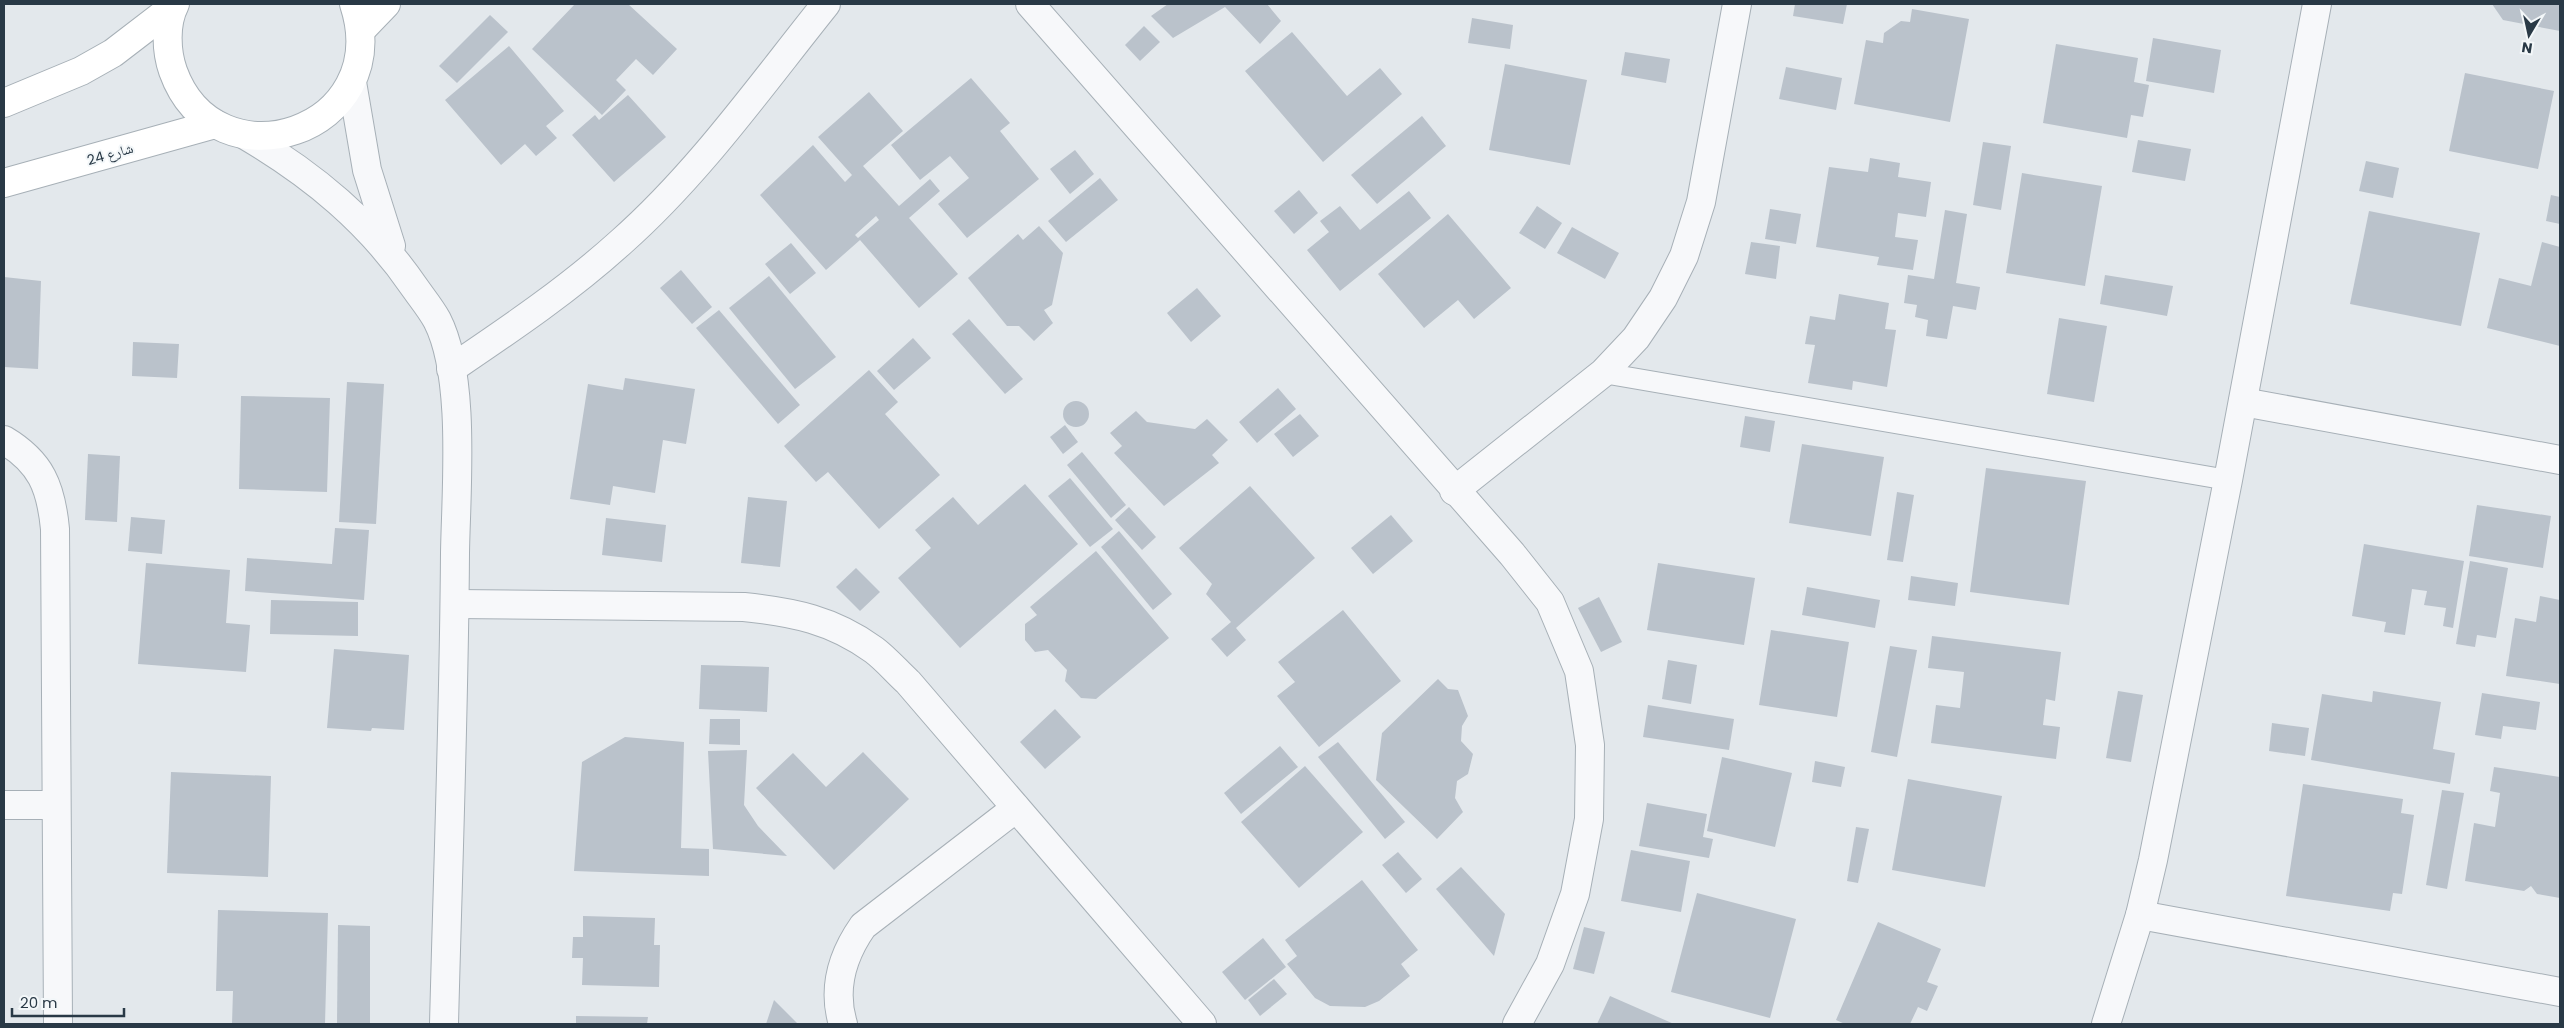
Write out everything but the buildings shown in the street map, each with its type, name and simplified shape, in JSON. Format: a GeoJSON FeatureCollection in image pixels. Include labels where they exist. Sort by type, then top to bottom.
{"type":"FeatureCollection","features":[{"type":"Feature","properties":{"kind":"street"},"geometry":{"type":"LineString","coordinates":[[245,135],[277,136],[308,127],[334,108],[352,82],[360,57],[361,30],[354,4]]}},
{"type":"Feature","properties":{"kind":"street"},"geometry":{"type":"LineString","coordinates":[[361,30],[386,4]]}},
{"type":"Feature","properties":{"kind":"street"},"geometry":{"type":"LineString","coordinates":[[451,369],[564,291],[623,241],[677,187],[826,4]]}},
{"type":"Feature","properties":{"kind":"street"},"geometry":{"type":"LineString","coordinates":[[1030,4],[1454,491],[1512,554],[1550,602],[1579,671],[1590,745],[1590,819],[1575,894],[1550,964],[1517,1024]]}},
{"type":"Feature","properties":{"kind":"street"},"geometry":{"type":"LineString","coordinates":[[1454,491],[1603,373],[1636,338],[1663,298],[1684,256],[1701,202],[1737,4]]}},
{"type":"Feature","properties":{"kind":"street"},"geometry":{"type":"LineString","coordinates":[[2106,1024],[2140,915],[2228,480],[2317,4]]}},
{"type":"Feature","properties":{"kind":"street"},"geometry":{"type":"LineString","coordinates":[[4,103],[81,71],[113,53],[174,5]]}},
{"type":"Feature","properties":{"kind":"street"},"geometry":{"type":"LineString","coordinates":[[174,5],[168,33],[169,59],[178,85],[194,106],[216,124],[245,135],[278,154],[340,200],[395,259],[437,321],[451,369],[457,431],[455,604],[444,1024]]}},
{"type":"Feature","properties":{"kind":"street"},"geometry":{"type":"LineString","coordinates":[[352,82],[367,170],[395,259]]}},
{"type":"Feature","properties":{"kind":"street","name":"شارع 24"},"geometry":{"type":"LineString","coordinates":[[4,183],[216,124]]}},
{"type":"Feature","properties":{"kind":"street"},"geometry":{"type":"LineString","coordinates":[[2243,402],[2560,460]]}},
{"type":"Feature","properties":{"kind":"street"},"geometry":{"type":"LineString","coordinates":[[4,440],[20,450],[36,466],[47,486],[53,507],[55,530],[55,805],[58,1024]]}},
{"type":"Feature","properties":{"kind":"street"},"geometry":{"type":"LineString","coordinates":[[455,604],[744,607],[790,612],[834,626],[874,650],[908,682],[1202,1024]]}},
{"type":"Feature","properties":{"kind":"street"},"geometry":{"type":"LineString","coordinates":[[4,805],[55,805]]}},
{"type":"Feature","properties":{"kind":"street"},"geometry":{"type":"LineString","coordinates":[[843,1024],[839,1012],[838,989],[842,966],[850,945],[864,926],[1016,808]]}},
{"type":"Feature","properties":{"kind":"street"},"geometry":{"type":"LineString","coordinates":[[2140,915],[2560,992]]}},
{"type":"Feature","properties":{"kind":"lane"},"geometry":{"type":"LineString","coordinates":[[1603,373],[2228,480]]}}]}
